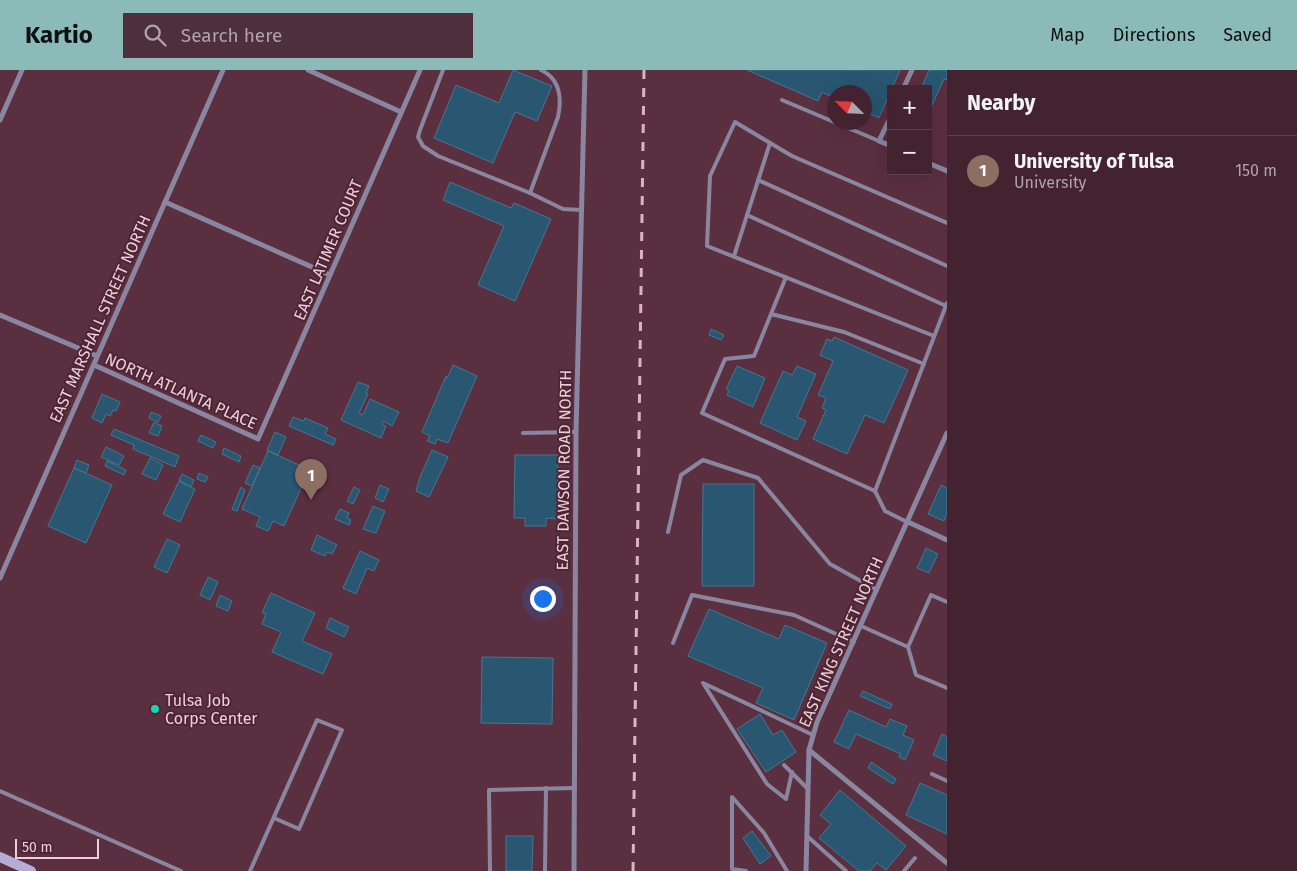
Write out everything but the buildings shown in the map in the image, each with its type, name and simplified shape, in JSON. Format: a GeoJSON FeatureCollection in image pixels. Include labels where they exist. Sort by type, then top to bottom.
{"type":"FeatureCollection","features":[{"type":"Feature","properties":{"kind":"main road"},"geometry":{"type":"LineString","coordinates":[[0,857],[31,871]]}},
{"type":"Feature","properties":{"kind":"street"},"geometry":{"type":"LineString","coordinates":[[0,120],[22,70]]}},
{"type":"Feature","properties":{"kind":"street","name":"EAST MARSHALL STREET NORTH"},"geometry":{"type":"LineString","coordinates":[[0,578],[223,70]]}},
{"type":"Feature","properties":{"kind":"street"},"geometry":{"type":"LineString","coordinates":[[308,70],[401,112]]}},
{"type":"Feature","properties":{"kind":"street","name":"EAST LATIMER COURT"},"geometry":{"type":"LineString","coordinates":[[258,439],[420,70]]}},
{"type":"Feature","properties":{"kind":"street","name":"EAST DAWSON ROAD NORTH"},"geometry":{"type":"LineString","coordinates":[[574,871],[576,432],[585,70]]}},
{"type":"Feature","properties":{"kind":"street"},"geometry":{"type":"LineString","coordinates":[[905,85],[912,70]]}},
{"type":"Feature","properties":{"kind":"street"},"geometry":{"type":"LineString","coordinates":[[887,124],[879,141],[887,144]]}},
{"type":"Feature","properties":{"kind":"street"},"geometry":{"type":"LineString","coordinates":[[932,165],[947,171]]}},
{"type":"Feature","properties":{"kind":"street"},"geometry":{"type":"LineString","coordinates":[[165,202],[330,275]]}},
{"type":"Feature","properties":{"kind":"street","name":"NORTH ATLANTA PLACE"},"geometry":{"type":"LineString","coordinates":[[0,315],[97,356]]}},
{"type":"Feature","properties":{"kind":"street","name":"NORTH ATLANTA PLACE"},"geometry":{"type":"LineString","coordinates":[[94,365],[258,439]]}},
{"type":"Feature","properties":{"kind":"street","name":"EAST KING STREET NORTH"},"geometry":{"type":"LineString","coordinates":[[806,871],[809,750],[817,722],[947,433]]}},
{"type":"Feature","properties":{"kind":"street"},"geometry":{"type":"LineString","coordinates":[[908,522],[947,540]]}},
{"type":"Feature","properties":{"kind":"street"},"geometry":{"type":"LineString","coordinates":[[809,750],[947,863]]}},
{"type":"Feature","properties":{"kind":"lane"},"geometry":{"type":"LineString","coordinates":[[443,70],[420,130],[418,137],[420,142],[438,156],[530,193],[563,209],[582,210]]}},
{"type":"Feature","properties":{"kind":"lane"},"geometry":{"type":"LineString","coordinates":[[530,193],[558,117],[560,106],[560,91],[554,80],[541,70]]}},
{"type":"Feature","properties":{"kind":"lane"},"geometry":{"type":"LineString","coordinates":[[782,100],[879,141]]}},
{"type":"Feature","properties":{"kind":"lane"},"geometry":{"type":"LineString","coordinates":[[934,336],[708,246],[710,176],[735,122],[792,156],[947,223]]}},
{"type":"Feature","properties":{"kind":"lane"},"geometry":{"type":"LineString","coordinates":[[734,256],[770,143]]}},
{"type":"Feature","properties":{"kind":"lane"},"geometry":{"type":"LineString","coordinates":[[758,180],[947,266]]}},
{"type":"Feature","properties":{"kind":"lane"},"geometry":{"type":"LineString","coordinates":[[747,215],[946,305],[875,491]]}},
{"type":"Feature","properties":{"kind":"lane"},"geometry":{"type":"LineString","coordinates":[[786,277],[754,356],[725,359],[702,413],[875,491],[885,511],[908,522]]}},
{"type":"Feature","properties":{"kind":"lane"},"geometry":{"type":"LineString","coordinates":[[771,314],[844,332],[924,364]]}},
{"type":"Feature","properties":{"kind":"lane"},"geometry":{"type":"LineString","coordinates":[[523,433],[576,432]]}},
{"type":"Feature","properties":{"kind":"lane"},"geometry":{"type":"LineString","coordinates":[[668,532],[681,475],[703,460],[758,478],[830,564],[877,590]]}},
{"type":"Feature","properties":{"kind":"lane"},"geometry":{"type":"LineString","coordinates":[[673,643],[692,595],[794,614],[854,642]]}},
{"type":"Feature","properties":{"kind":"lane"},"geometry":{"type":"LineString","coordinates":[[947,602],[932,595],[908,647],[916,675],[947,688]]}},
{"type":"Feature","properties":{"kind":"lane"},"geometry":{"type":"LineString","coordinates":[[861,626],[908,647]]}},
{"type":"Feature","properties":{"kind":"lane"},"geometry":{"type":"LineString","coordinates":[[792,772],[786,799],[767,784],[703,683],[813,735]]}},
{"type":"Feature","properties":{"kind":"lane"},"geometry":{"type":"LineString","coordinates":[[250,871],[317,720],[342,730],[299,829],[274,818]]}},
{"type":"Feature","properties":{"kind":"lane"},"geometry":{"type":"LineString","coordinates":[[784,765],[808,789]]}},
{"type":"Feature","properties":{"kind":"lane"},"geometry":{"type":"LineString","coordinates":[[932,774],[947,781]]}},
{"type":"Feature","properties":{"kind":"lane"},"geometry":{"type":"LineString","coordinates":[[545,871],[546,788]]}},
{"type":"Feature","properties":{"kind":"lane"},"geometry":{"type":"LineString","coordinates":[[490,871],[489,790],[575,788]]}},
{"type":"Feature","properties":{"kind":"lane"},"geometry":{"type":"LineString","coordinates":[[0,791],[181,871]]}},
{"type":"Feature","properties":{"kind":"lane"},"geometry":{"type":"LineString","coordinates":[[746,871],[732,868],[732,797],[764,833],[786,871]]}},
{"type":"Feature","properties":{"kind":"lane"},"geometry":{"type":"LineString","coordinates":[[806,835],[846,871]]}},
{"type":"Feature","properties":{"kind":"lane"},"geometry":{"type":"LineString","coordinates":[[904,871],[915,858]]}},
{"type":"Feature","properties":{"kind":"railway"},"geometry":{"type":"LineString","coordinates":[[633,871],[644,70]]}},
{"type":"Feature","properties":{"kind":"place","name":"University of Tulsa"},"geometry":{"type":"Point","coordinates":[311,500]}},
{"type":"Feature","properties":{"kind":"place","name":"Tulsa Job Corps Center"},"geometry":{"type":"Point","coordinates":[155,709]}}]}
